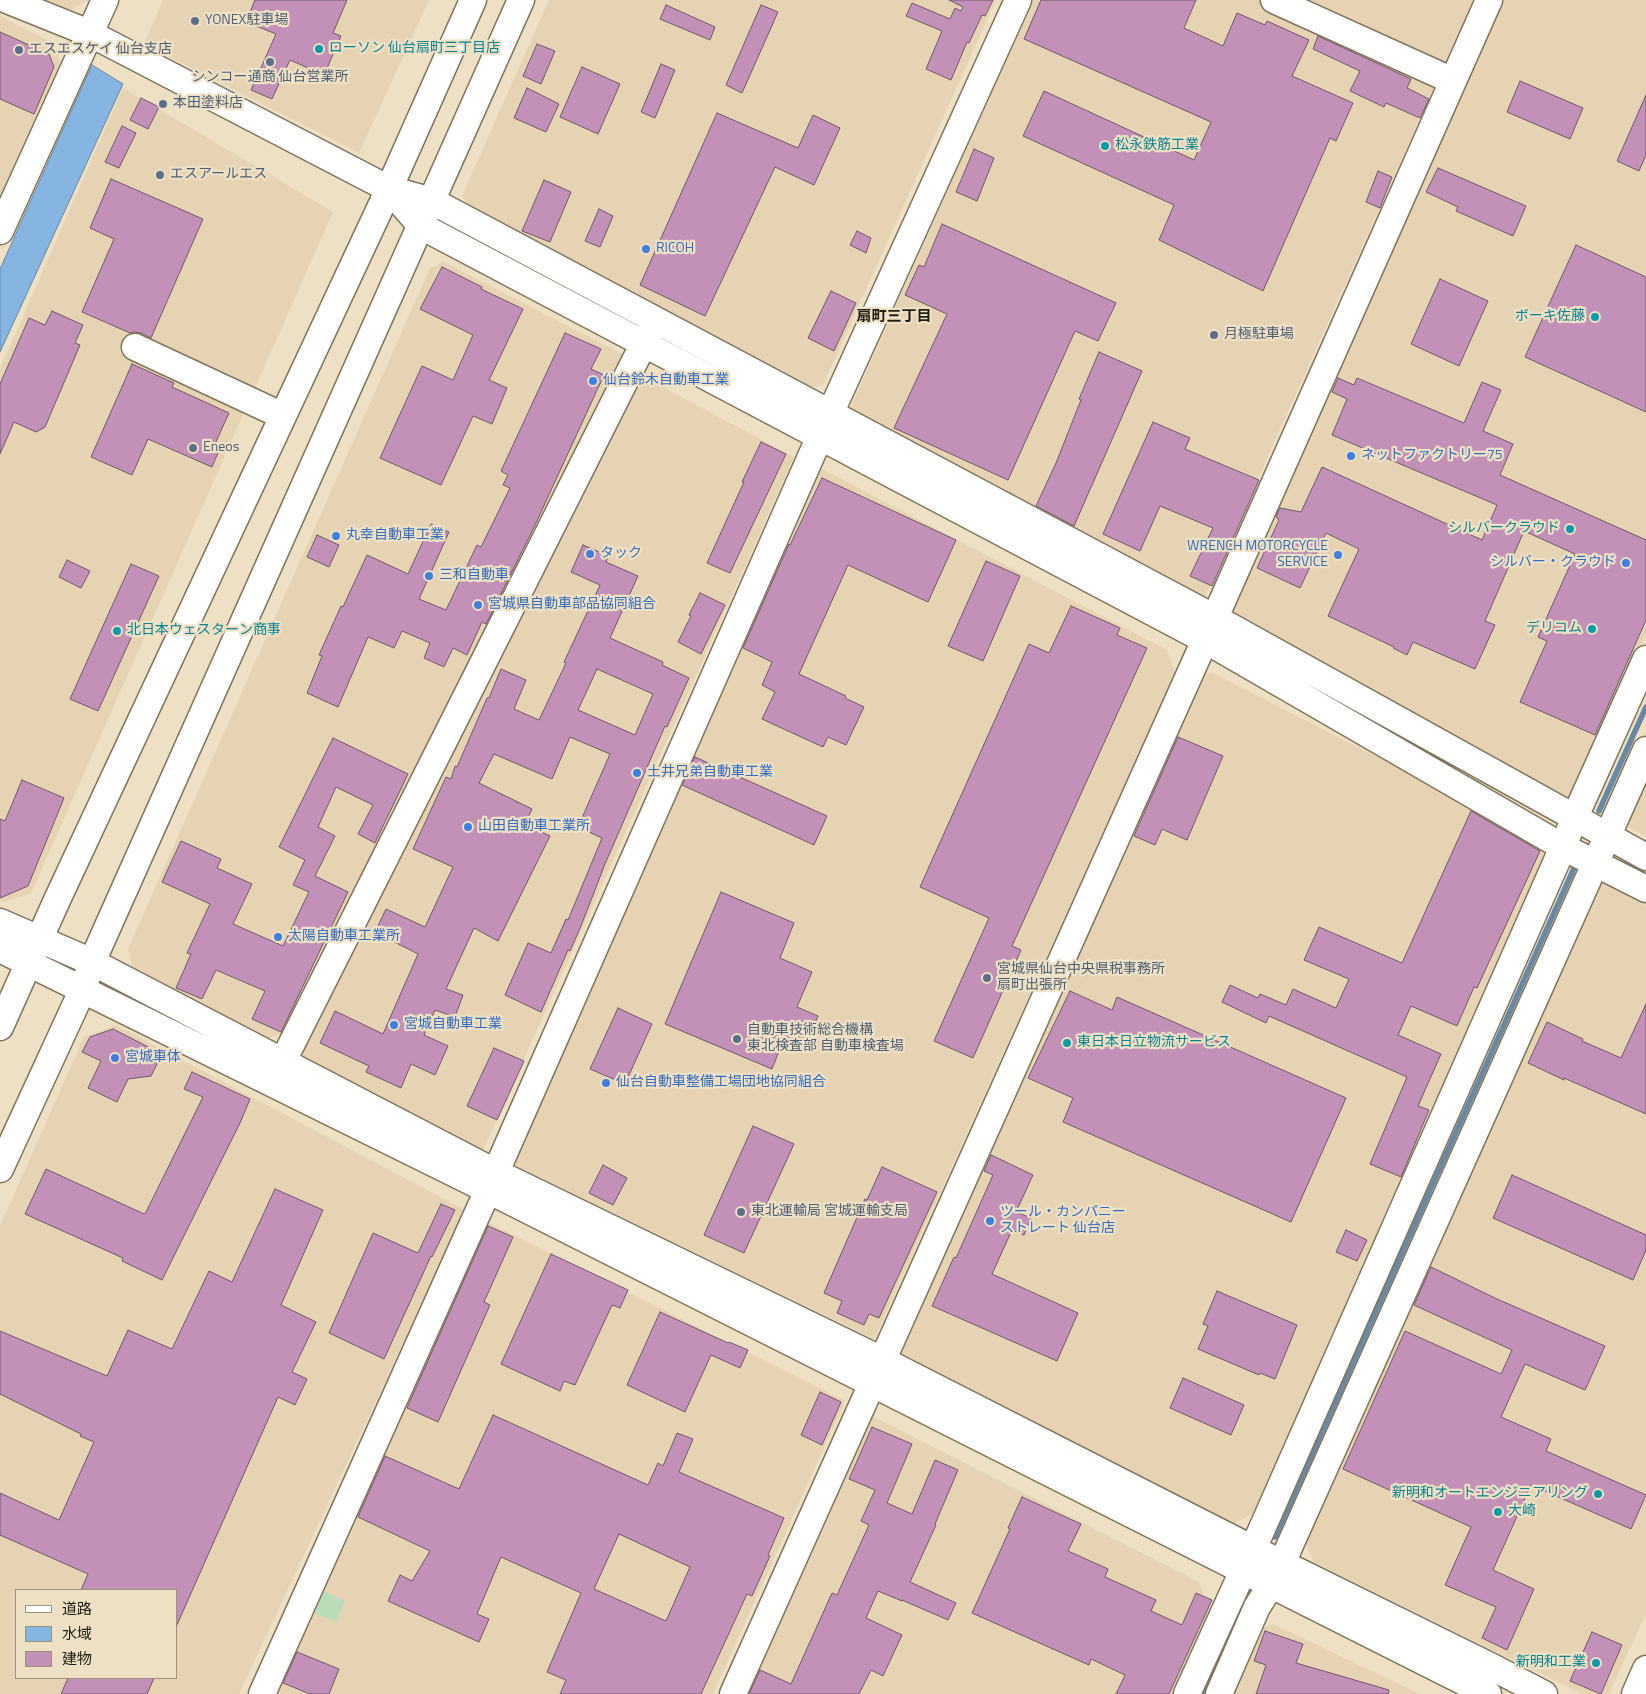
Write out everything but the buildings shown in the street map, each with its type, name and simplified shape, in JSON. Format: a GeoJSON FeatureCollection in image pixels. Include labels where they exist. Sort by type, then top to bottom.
{"type":"FeatureCollection","features":[{"type":"Feature","properties":{"kind":"street"},"geometry":{"type":"LineString","coordinates":[[7,0],[89,33],[389,189],[432,201],[656,320],[825,424],[1210,629],[1646,857]]}},
{"type":"Feature","properties":{"kind":"street"},"geometry":{"type":"LineString","coordinates":[[0,231],[104,0]]}},
{"type":"Feature","properties":{"kind":"street"},"geometry":{"type":"LineString","coordinates":[[0,1027],[39,939],[389,189],[473,0]]}},
{"type":"Feature","properties":{"kind":"street"},"geometry":{"type":"LineString","coordinates":[[0,1169],[82,991],[92,962],[521,0]]}},
{"type":"Feature","properties":{"kind":"street"},"geometry":{"type":"LineString","coordinates":[[262,1694],[492,1181],[825,424],[1018,0]]}},
{"type":"Feature","properties":{"kind":"street"},"geometry":{"type":"LineString","coordinates":[[1274,0],[1453,81]]}},
{"type":"Feature","properties":{"kind":"street"},"geometry":{"type":"LineString","coordinates":[[733,1694],[1210,629],[1489,0]]}},
{"type":"Feature","properties":{"kind":"street"},"geometry":{"type":"LineString","coordinates":[[389,189],[421,226],[644,344],[825,424]]}},
{"type":"Feature","properties":{"kind":"street"},"geometry":{"type":"LineString","coordinates":[[276,1072],[656,320]]}},
{"type":"Feature","properties":{"kind":"street"},"geometry":{"type":"LineString","coordinates":[[135,347],[283,416]]}},
{"type":"Feature","properties":{"kind":"street"},"geometry":{"type":"LineString","coordinates":[[1210,629],[1563,847],[1646,890]]}},
{"type":"Feature","properties":{"kind":"street"},"geometry":{"type":"LineString","coordinates":[[1187,1694],[1646,659]]}},
{"type":"Feature","properties":{"kind":"street"},"geometry":{"type":"LineString","coordinates":[[1219,1694],[1258,1607],[1277,1574],[1646,750]]}},
{"type":"Feature","properties":{"kind":"street"},"geometry":{"type":"LineString","coordinates":[[0,922],[92,962],[276,1072],[492,1181],[872,1384],[1277,1574],[1492,1666],[1544,1694]]}},
{"type":"Feature","properties":{"kind":"street"},"geometry":{"type":"LineString","coordinates":[[0,950],[82,991],[276,1072]]}},
{"type":"Feature","properties":{"kind":"street"},"geometry":{"type":"LineString","coordinates":[[492,1181],[882,1360],[1248,1560]]}},
{"type":"Feature","properties":{"kind":"street"},"geometry":{"type":"LineString","coordinates":[[1277,1574],[1482,1692]]}},
{"type":"Feature","properties":{"kind":"street"},"geometry":{"type":"LineString","coordinates":[[1635,1694],[1646,1669]]}},
{"type":"Feature","properties":{"kind":"shaded area"},"geometry":{"type":"Polygon","coordinates":[[[45,0],[89,0],[69,11],[45,0]]]}},
{"type":"Feature","properties":{"kind":"shaded area"},"geometry":{"type":"Polygon","coordinates":[[[163,0],[429,0],[359,153],[144,44],[163,0]]]}},
{"type":"Feature","properties":{"kind":"shaded area"},"geometry":{"type":"Polygon","coordinates":[[[549,0],[996,0],[823,385],[802,390],[472,210],[462,196],[549,0]]]}},
{"type":"Feature","properties":{"kind":"shaded area"},"geometry":{"type":"Polygon","coordinates":[[[1033,0],[1473,0],[1203,601],[848,413],[1033,0]]]}},
{"type":"Feature","properties":{"kind":"shaded area"},"geometry":{"type":"Polygon","coordinates":[[[1498,0],[1646,0],[1646,634],[1570,802],[1236,620],[1230,605],[1498,0]]]}},
{"type":"Feature","properties":{"kind":"shaded area"},"geometry":{"type":"Polygon","coordinates":[[[0,16],[54,44],[63,73],[0,211],[0,16]]]}},
{"type":"Feature","properties":{"kind":"shaded area"},"geometry":{"type":"Polygon","coordinates":[[[123,88],[333,212],[31,893],[3,902],[0,900],[0,369],[123,88]]]}},
{"type":"Feature","properties":{"kind":"shaded area"},"geometry":{"type":"Polygon","coordinates":[[[444,262],[626,356],[288,1032],[263,1040],[135,975],[128,949],[430,268],[444,262]]]}},
{"type":"Feature","properties":{"kind":"shaded area"},"geometry":{"type":"Polygon","coordinates":[[[638,374],[794,457],[483,1150],[300,1059],[638,374]]]}},
{"type":"Feature","properties":{"kind":"shaded area"},"geometry":{"type":"Polygon","coordinates":[[[822,469],[1167,650],[1175,672],[874,1339],[508,1162],[807,480],[822,469]]]}},
{"type":"Feature","properties":{"kind":"shaded area"},"geometry":{"type":"Polygon","coordinates":[[[1211,672],[1549,845],[1258,1511],[1229,1526],[894,1351],[1195,680],[1211,672]]]}},
{"type":"Feature","properties":{"kind":"shaded area"},"geometry":{"type":"Polygon","coordinates":[[[1646,779],[1646,836],[1625,825],[1646,779]]]}},
{"type":"Feature","properties":{"kind":"shaded area"},"geometry":{"type":"Polygon","coordinates":[[[1601,883],[1646,906],[1646,1613],[1609,1694],[1582,1694],[1314,1562],[1303,1538],[1592,887],[1601,883]]]}},
{"type":"Feature","properties":{"kind":"shaded area"},"geometry":{"type":"Polygon","coordinates":[[[116,1025],[465,1210],[239,1694],[0,1694],[0,1226],[84,1037],[116,1025]]]}},
{"type":"Feature","properties":{"kind":"shaded area"},"geometry":{"type":"Polygon","coordinates":[[[481,1219],[845,1401],[713,1694],[266,1694],[481,1219]]]}},
{"type":"Feature","properties":{"kind":"shaded area"},"geometry":{"type":"Polygon","coordinates":[[[866,1413],[1199,1582],[1211,1614],[1175,1694],[740,1694],[866,1413]]]}},
{"type":"Feature","properties":{"kind":"shaded area"},"geometry":{"type":"Polygon","coordinates":[[[1273,1624],[1420,1694],[1234,1694],[1263,1628],[1273,1624]]]}},
{"type":"Feature","properties":{"kind":"green space"},"geometry":{"type":"Polygon","coordinates":[[[317,1588],[345,1601],[336,1622],[308,1610],[317,1588]]]}},
{"type":"Feature","properties":{"kind":"water"},"geometry":{"type":"Polygon","coordinates":[[[92,65],[123,84],[0,352],[0,269],[92,65]]]}},
{"type":"Feature","properties":{"kind":"waterway"},"geometry":{"type":"LineString","coordinates":[[1599,811],[1646,707]]}},
{"type":"Feature","properties":{"kind":"waterway"},"geometry":{"type":"LineString","coordinates":[[1275,1537],[1574,868]]}},
{"type":"Feature","properties":{"kind":"waterway"},"geometry":{"type":"LineString","coordinates":[[1203,1694],[1241,1609]]}},
{"type":"Feature","properties":{"kind":"place","name":"YONEX駐車場"},"geometry":{"type":"Point","coordinates":[195,21]}},
{"type":"Feature","properties":{"kind":"place","name":"ローソン 仙台扇町三丁目店"},"geometry":{"type":"Point","coordinates":[319,49]}},
{"type":"Feature","properties":{"kind":"place","name":"エスエスケイ 仙台支店"},"geometry":{"type":"Point","coordinates":[19,50]}},
{"type":"Feature","properties":{"kind":"place","name":"シンコー通商 仙台営業所"},"geometry":{"type":"Point","coordinates":[270,62]}},
{"type":"Feature","properties":{"kind":"place","name":"本田塗料店"},"geometry":{"type":"Point","coordinates":[163,104]}},
{"type":"Feature","properties":{"kind":"place","name":"松永鉄筋工業"},"geometry":{"type":"Point","coordinates":[1105,146]}},
{"type":"Feature","properties":{"kind":"place","name":"エスアールエス"},"geometry":{"type":"Point","coordinates":[160,175]}},
{"type":"Feature","properties":{"kind":"place","name":"RICOH"},"geometry":{"type":"Point","coordinates":[646,249]}},
{"type":"Feature","properties":{"kind":"place","name":"ボーキ佐藤"},"geometry":{"type":"Point","coordinates":[1595,317]}},
{"type":"Feature","properties":{"kind":"place","name":"月極駐車場"},"geometry":{"type":"Point","coordinates":[1214,335]}},
{"type":"Feature","properties":{"kind":"place","name":"仙台鈴木自動車工業"},"geometry":{"type":"Point","coordinates":[593,381]}},
{"type":"Feature","properties":{"kind":"place","name":"Eneos"},"geometry":{"type":"Point","coordinates":[193,448]}},
{"type":"Feature","properties":{"kind":"place","name":"ネットファクトリー75"},"geometry":{"type":"Point","coordinates":[1351,456]}},
{"type":"Feature","properties":{"kind":"place","name":"シルバークラウド"},"geometry":{"type":"Point","coordinates":[1570,529]}},
{"type":"Feature","properties":{"kind":"place","name":"丸幸自動車工業"},"geometry":{"type":"Point","coordinates":[336,536]}},
{"type":"Feature","properties":{"kind":"place","name":"タック"},"geometry":{"type":"Point","coordinates":[590,554]}},
{"type":"Feature","properties":{"kind":"place","name":"WRENCH MOTORCYCLE SERVICE"},"geometry":{"type":"Point","coordinates":[1338,555]}},
{"type":"Feature","properties":{"kind":"place","name":"シルバー・クラウド"},"geometry":{"type":"Point","coordinates":[1626,563]}},
{"type":"Feature","properties":{"kind":"place","name":"三和自動車"},"geometry":{"type":"Point","coordinates":[429,576]}},
{"type":"Feature","properties":{"kind":"place","name":"宮城県自動車部品協同組合"},"geometry":{"type":"Point","coordinates":[478,605]}},
{"type":"Feature","properties":{"kind":"place","name":"デリコム"},"geometry":{"type":"Point","coordinates":[1592,629]}},
{"type":"Feature","properties":{"kind":"place","name":"北日本ウェスターン商事"},"geometry":{"type":"Point","coordinates":[117,631]}},
{"type":"Feature","properties":{"kind":"place","name":"土井兄弟自動車工業"},"geometry":{"type":"Point","coordinates":[637,773]}},
{"type":"Feature","properties":{"kind":"place","name":"山田自動車工業所"},"geometry":{"type":"Point","coordinates":[468,827]}},
{"type":"Feature","properties":{"kind":"place","name":"太陽自動車工業所"},"geometry":{"type":"Point","coordinates":[278,937]}},
{"type":"Feature","properties":{"kind":"place","name":"宮城県仙台中央県税事務所 扇町出張所"},"geometry":{"type":"Point","coordinates":[987,978]}},
{"type":"Feature","properties":{"kind":"place","name":"宮城自動車工業"},"geometry":{"type":"Point","coordinates":[394,1025]}},
{"type":"Feature","properties":{"kind":"place","name":"自動車技術総合機構 東北検査部 自動車検査場"},"geometry":{"type":"Point","coordinates":[737,1039]}},
{"type":"Feature","properties":{"kind":"place","name":"東日本日立物流サービス"},"geometry":{"type":"Point","coordinates":[1067,1043]}},
{"type":"Feature","properties":{"kind":"place","name":"宮城車体"},"geometry":{"type":"Point","coordinates":[115,1058]}},
{"type":"Feature","properties":{"kind":"place","name":"仙台自動車整備工場団地協同組合"},"geometry":{"type":"Point","coordinates":[606,1083]}},
{"type":"Feature","properties":{"kind":"place","name":"東北運輸局 宮城運輸支局"},"geometry":{"type":"Point","coordinates":[741,1212]}},
{"type":"Feature","properties":{"kind":"place","name":"ツール・カンパニー ストレート 仙台店"},"geometry":{"type":"Point","coordinates":[990,1221]}},
{"type":"Feature","properties":{"kind":"place","name":"新明和オートエンジニアリング"},"geometry":{"type":"Point","coordinates":[1598,1494]}},
{"type":"Feature","properties":{"kind":"place","name":"大崎"},"geometry":{"type":"Point","coordinates":[1498,1512]}},
{"type":"Feature","properties":{"kind":"place","name":"新明和工業"},"geometry":{"type":"Point","coordinates":[1596,1663]}},
{"type":"Feature","properties":{"kind":"district","name":"扇町三丁目"},"geometry":{"type":"Point","coordinates":[894,317]}}]}
